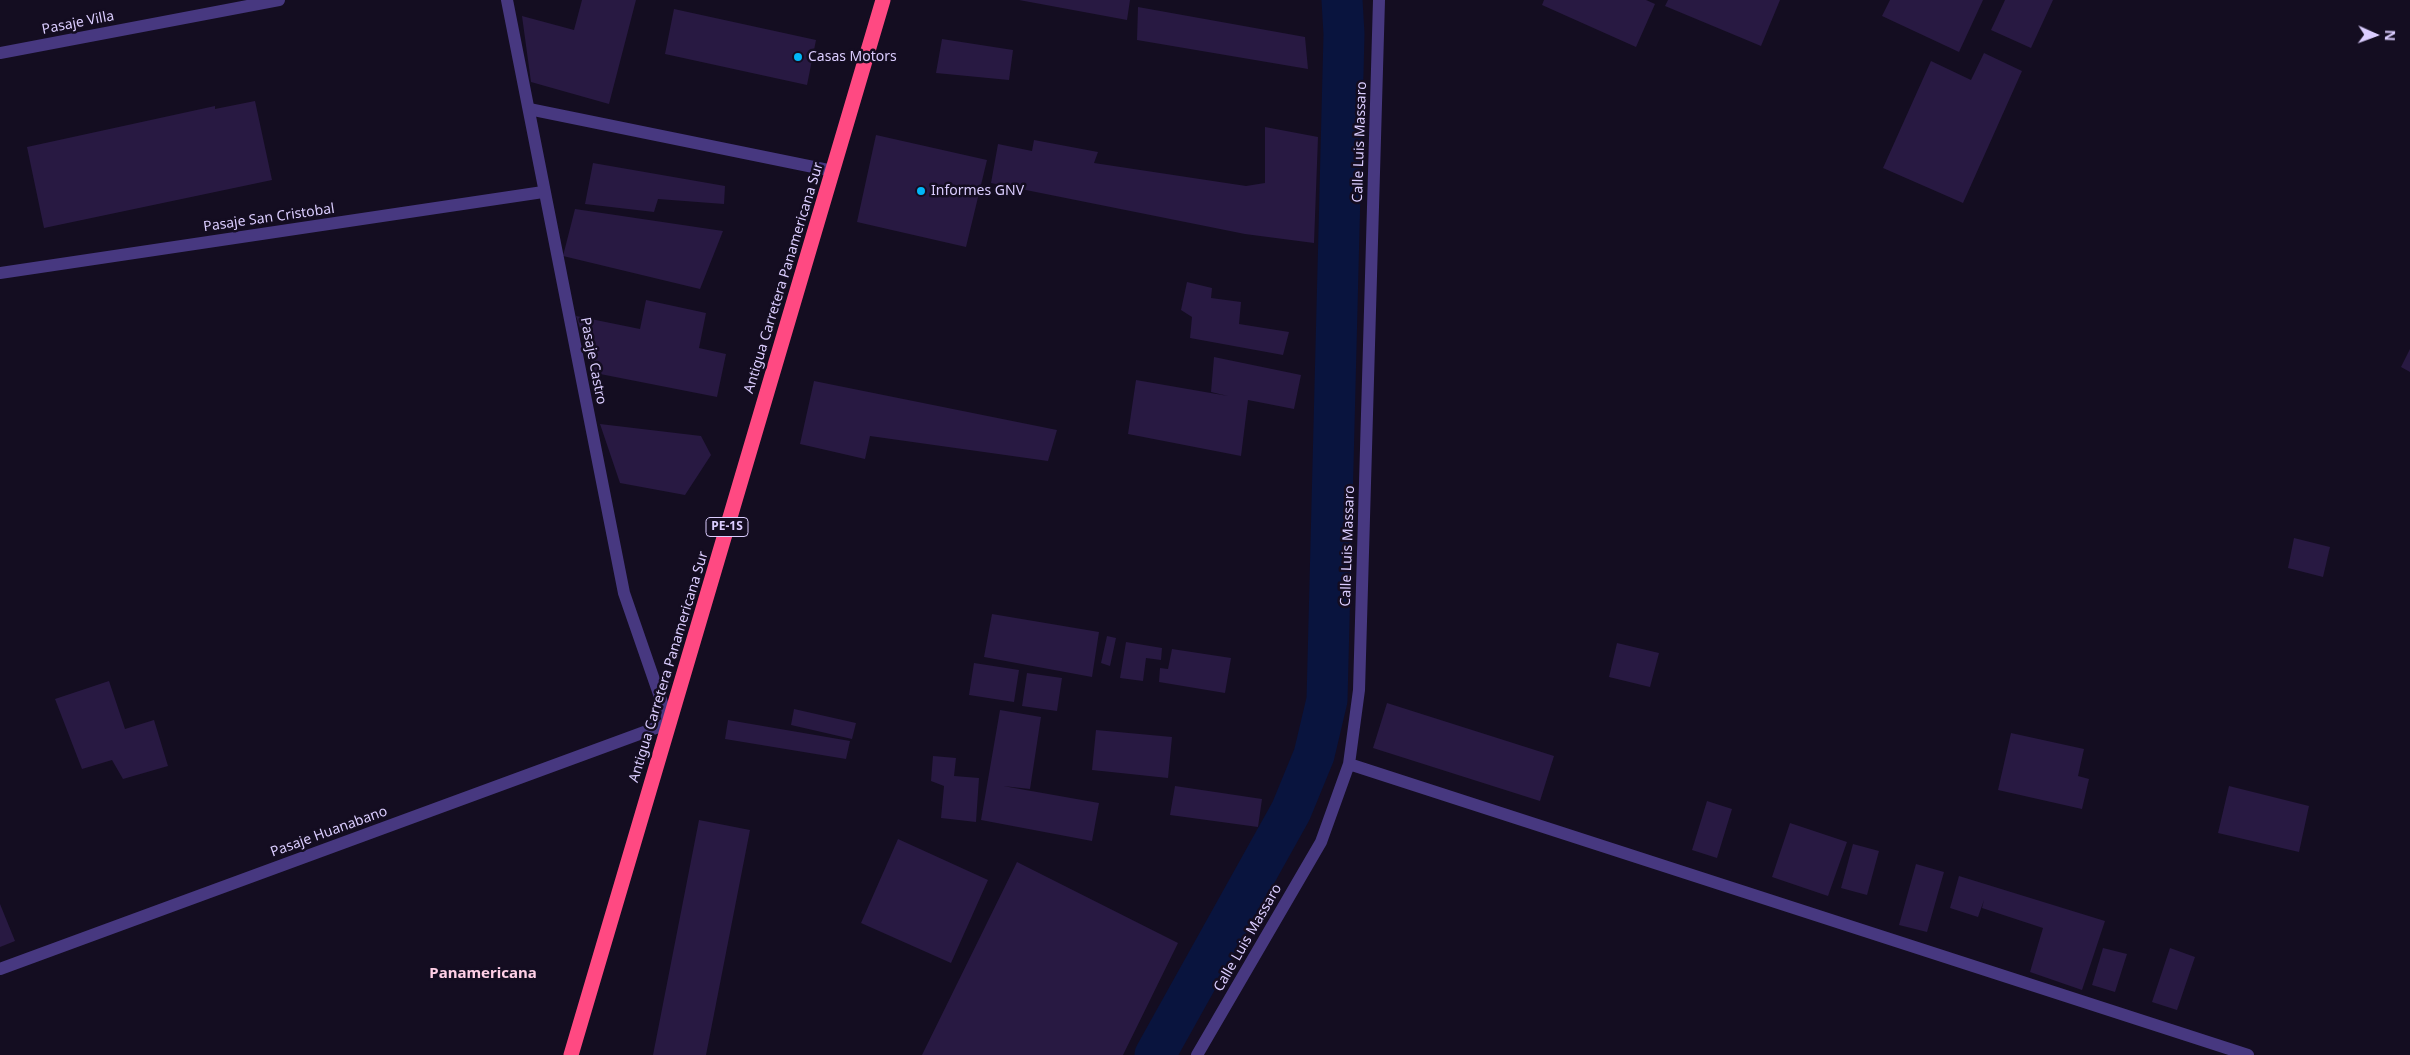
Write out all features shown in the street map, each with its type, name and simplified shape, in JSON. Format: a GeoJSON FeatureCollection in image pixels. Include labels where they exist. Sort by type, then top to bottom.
{"type":"FeatureCollection","features":[{"type":"Feature","properties":{"kind":"highway","name":"Antigua Carretera Panamericana Sur"},"geometry":{"type":"LineString","coordinates":[[570,1055],[883,0]]}},
{"type":"Feature","properties":{"kind":"street","name":"Pasaje Villa"},"geometry":{"type":"LineString","coordinates":[[0,53],[279,0]]}},
{"type":"Feature","properties":{"kind":"street","name":"Pasaje Castro"},"geometry":{"type":"LineString","coordinates":[[506,0],[530,109],[543,192],[624,593],[669,723]]}},
{"type":"Feature","properties":{"kind":"street","name":"Calle Luis Massaro"},"geometry":{"type":"LineString","coordinates":[[1197,1055],[1321,842],[1349,764],[1359,690],[1379,0]]}},
{"type":"Feature","properties":{"kind":"street"},"geometry":{"type":"LineString","coordinates":[[530,109],[833,171]]}},
{"type":"Feature","properties":{"kind":"street","name":"Pasaje San Cristobal"},"geometry":{"type":"LineString","coordinates":[[0,273],[543,192]]}},
{"type":"Feature","properties":{"kind":"street","name":"Pasaje Huanabano"},"geometry":{"type":"LineString","coordinates":[[0,970],[669,723]]}},
{"type":"Feature","properties":{"kind":"street"},"geometry":{"type":"LineString","coordinates":[[1349,764],[2248,1055]]}},
{"type":"Feature","properties":{"kind":"building"},"geometry":{"type":"Polygon","coordinates":[[[582,0],[636,0],[609,104],[531,82],[522,16],[574,30],[582,0]]]}},
{"type":"Feature","properties":{"kind":"building"},"geometry":{"type":"Polygon","coordinates":[[[1019,0],[1130,0],[1127,20],[1019,0]]]}},
{"type":"Feature","properties":{"kind":"building"},"geometry":{"type":"Polygon","coordinates":[[[1544,0],[1646,0],[1655,4],[1636,47],[1542,5],[1544,0]]]}},
{"type":"Feature","properties":{"kind":"building"},"geometry":{"type":"Polygon","coordinates":[[[1668,0],[1780,0],[1761,46],[1665,6],[1668,0]]]}},
{"type":"Feature","properties":{"kind":"building"},"geometry":{"type":"Polygon","coordinates":[[[1890,0],[1983,0],[1959,52],[1882,16],[1890,0]]]}},
{"type":"Feature","properties":{"kind":"building"},"geometry":{"type":"Polygon","coordinates":[[[2005,0],[2053,0],[2031,48],[1991,30],[2005,0]]]}},
{"type":"Feature","properties":{"kind":"building"},"geometry":{"type":"Polygon","coordinates":[[[1138,7],[1305,37],[1308,69],[1137,40],[1138,7]]]}},
{"type":"Feature","properties":{"kind":"building"},"geometry":{"type":"Polygon","coordinates":[[[674,9],[816,40],[807,85],[665,54],[674,9]]]}},
{"type":"Feature","properties":{"kind":"building"},"geometry":{"type":"Polygon","coordinates":[[[942,39],[1013,50],[1009,80],[936,73],[942,39]]]}},
{"type":"Feature","properties":{"kind":"building"},"geometry":{"type":"Polygon","coordinates":[[[1984,53],[2022,71],[1963,203],[1883,168],[1931,61],[1971,80],[1984,53]]]}},
{"type":"Feature","properties":{"kind":"building"},"geometry":{"type":"Polygon","coordinates":[[[255,101],[272,180],[44,228],[27,147],[215,106],[215,109],[255,101]]]}},
{"type":"Feature","properties":{"kind":"building"},"geometry":{"type":"Polygon","coordinates":[[[1265,127],[1318,137],[1314,243],[1245,234],[991,183],[998,144],[1032,151],[1034,140],[1098,152],[1094,163],[1246,186],[1265,183],[1265,127]]]}},
{"type":"Feature","properties":{"kind":"building","name":"Informes GNV"},"geometry":{"type":"Polygon","coordinates":[[[876,135],[987,160],[966,247],[857,222],[876,135]]]}},
{"type":"Feature","properties":{"kind":"building"},"geometry":{"type":"Polygon","coordinates":[[[593,163],[725,186],[724,204],[658,199],[654,212],[585,204],[593,163]]]}},
{"type":"Feature","properties":{"kind":"building"},"geometry":{"type":"Polygon","coordinates":[[[575,209],[723,231],[700,289],[563,256],[575,209]]]}},
{"type":"Feature","properties":{"kind":"building"},"geometry":{"type":"Polygon","coordinates":[[[1187,282],[1212,288],[1211,298],[1241,302],[1239,324],[1289,332],[1283,355],[1190,338],[1192,317],[1181,310],[1187,282]]]}},
{"type":"Feature","properties":{"kind":"building"},"geometry":{"type":"Polygon","coordinates":[[[646,300],[706,313],[699,348],[726,354],[717,397],[595,373],[576,316],[640,329],[646,300]]]}},
{"type":"Feature","properties":{"kind":"building"},"geometry":{"type":"Polygon","coordinates":[[[2410,349],[2410,372],[2401,367],[2410,349]]]}},
{"type":"Feature","properties":{"kind":"building"},"geometry":{"type":"Polygon","coordinates":[[[1214,357],[1301,375],[1294,409],[1248,400],[1241,456],[1128,434],[1136,380],[1228,396],[1211,392],[1214,357]]]}},
{"type":"Feature","properties":{"kind":"building"},"geometry":{"type":"Polygon","coordinates":[[[814,381],[1057,430],[1048,461],[870,436],[865,459],[800,444],[814,381]]]}},
{"type":"Feature","properties":{"kind":"building"},"geometry":{"type":"Polygon","coordinates":[[[600,424],[701,436],[711,455],[685,495],[620,483],[600,424]]]}},
{"type":"Feature","properties":{"kind":"building"},"geometry":{"type":"Polygon","coordinates":[[[2294,538],[2330,547],[2323,577],[2288,568],[2294,538]]]}},
{"type":"Feature","properties":{"kind":"building"},"geometry":{"type":"Polygon","coordinates":[[[992,614],[1099,632],[1092,677],[984,657],[992,614]]]}},
{"type":"Feature","properties":{"kind":"building"},"geometry":{"type":"Polygon","coordinates":[[[1107,636],[1116,638],[1110,666],[1101,663],[1107,636]]]}},
{"type":"Feature","properties":{"kind":"building"},"geometry":{"type":"Polygon","coordinates":[[[1126,642],[1162,648],[1161,660],[1146,658],[1143,681],[1120,678],[1126,642]]]}},
{"type":"Feature","properties":{"kind":"building"},"geometry":{"type":"Polygon","coordinates":[[[1617,643],[1659,653],[1650,687],[1609,677],[1617,643]]]}},
{"type":"Feature","properties":{"kind":"building"},"geometry":{"type":"Polygon","coordinates":[[[1172,649],[1231,658],[1225,693],[1159,682],[1160,668],[1168,669],[1172,649]]]}},
{"type":"Feature","properties":{"kind":"building"},"geometry":{"type":"Polygon","coordinates":[[[974,663],[1019,670],[1014,702],[969,695],[974,663]]]}},
{"type":"Feature","properties":{"kind":"building"},"geometry":{"type":"Polygon","coordinates":[[[1027,673],[1062,678],[1057,711],[1022,706],[1027,673]]]}},
{"type":"Feature","properties":{"kind":"building"},"geometry":{"type":"Polygon","coordinates":[[[109,681],[125,729],[154,720],[168,766],[123,779],[112,760],[82,769],[55,699],[109,681]]]}},
{"type":"Feature","properties":{"kind":"building"},"geometry":{"type":"Polygon","coordinates":[[[1387,703],[1554,756],[1540,801],[1373,748],[1387,703]]]}},
{"type":"Feature","properties":{"kind":"building"},"geometry":{"type":"Polygon","coordinates":[[[794,709],[856,723],[852,739],[791,725],[794,709]]]}},
{"type":"Feature","properties":{"kind":"building"},"geometry":{"type":"Polygon","coordinates":[[[1000,710],[1041,717],[1030,789],[1003,786],[1099,803],[1092,841],[981,820],[1000,710]]]}},
{"type":"Feature","properties":{"kind":"building"},"geometry":{"type":"Polygon","coordinates":[[[728,720],[850,741],[846,759],[725,739],[728,720]]]}},
{"type":"Feature","properties":{"kind":"building"},"geometry":{"type":"Polygon","coordinates":[[[1096,730],[1172,737],[1168,778],[1092,770],[1096,730]]]}},
{"type":"Feature","properties":{"kind":"building"},"geometry":{"type":"Polygon","coordinates":[[[2011,733],[2084,749],[2078,776],[2089,779],[2082,809],[1998,790],[2011,733]]]}},
{"type":"Feature","properties":{"kind":"building"},"geometry":{"type":"Polygon","coordinates":[[[933,756],[956,758],[954,776],[979,778],[976,822],[941,818],[944,786],[931,781],[933,756]]]}},
{"type":"Feature","properties":{"kind":"building"},"geometry":{"type":"Polygon","coordinates":[[[1175,786],[1262,799],[1258,827],[1170,815],[1175,786]]]}},
{"type":"Feature","properties":{"kind":"building"},"geometry":{"type":"Polygon","coordinates":[[[2229,786],[2309,806],[2299,852],[2218,833],[2229,786]]]}},
{"type":"Feature","properties":{"kind":"building"},"geometry":{"type":"Polygon","coordinates":[[[1707,801],[1732,809],[1717,858],[1692,850],[1707,801]]]}},
{"type":"Feature","properties":{"kind":"building"},"geometry":{"type":"Polygon","coordinates":[[[699,820],[750,830],[706,1055],[653,1055],[699,820]]]}},
{"type":"Feature","properties":{"kind":"building"},"geometry":{"type":"Polygon","coordinates":[[[1790,823],[1847,842],[1828,896],[1772,877],[1790,823]]]}},
{"type":"Feature","properties":{"kind":"building"},"geometry":{"type":"Polygon","coordinates":[[[898,839],[988,880],[951,963],[861,923],[898,839]]]}},
{"type":"Feature","properties":{"kind":"building"},"geometry":{"type":"Polygon","coordinates":[[[1853,844],[1879,851],[1867,895],[1841,888],[1853,844]]]}},
{"type":"Feature","properties":{"kind":"building"},"geometry":{"type":"Polygon","coordinates":[[[1017,862],[1178,943],[1123,1055],[922,1055],[1017,862]]]}},
{"type":"Feature","properties":{"kind":"building"},"geometry":{"type":"Polygon","coordinates":[[[1916,864],[1944,872],[1927,932],[1899,925],[1916,864]]]}},
{"type":"Feature","properties":{"kind":"building"},"geometry":{"type":"Polygon","coordinates":[[[1959,876],[2105,921],[2082,990],[2030,972],[2043,928],[1982,908],[1984,900],[1978,917],[1950,908],[1959,876]]]}},
{"type":"Feature","properties":{"kind":"building"},"geometry":{"type":"Polygon","coordinates":[[[0,904],[15,941],[0,947],[0,904]]]}},
{"type":"Feature","properties":{"kind":"building"},"geometry":{"type":"Polygon","coordinates":[[[2103,948],[2127,954],[2115,992],[2092,985],[2103,948]]]}},
{"type":"Feature","properties":{"kind":"building"},"geometry":{"type":"Polygon","coordinates":[[[2170,948],[2195,957],[2177,1010],[2152,1002],[2170,948]]]}},
{"type":"Feature","properties":{"kind":"waterway"},"geometry":{"type":"LineString","coordinates":[[1155,1055],[1291,811],[1314,755],[1327,700],[1344,34],[1342,0]]}},
{"type":"Feature","properties":{"kind":"place","name":"Casas Motors"},"geometry":{"type":"Point","coordinates":[798,57]}},
{"type":"Feature","properties":{"kind":"place","name":"Informes GNV"},"geometry":{"type":"Point","coordinates":[921,191]}},
{"type":"Feature","properties":{"kind":"district","name":"Panamericana"},"geometry":{"type":"Point","coordinates":[483,974]}}]}
